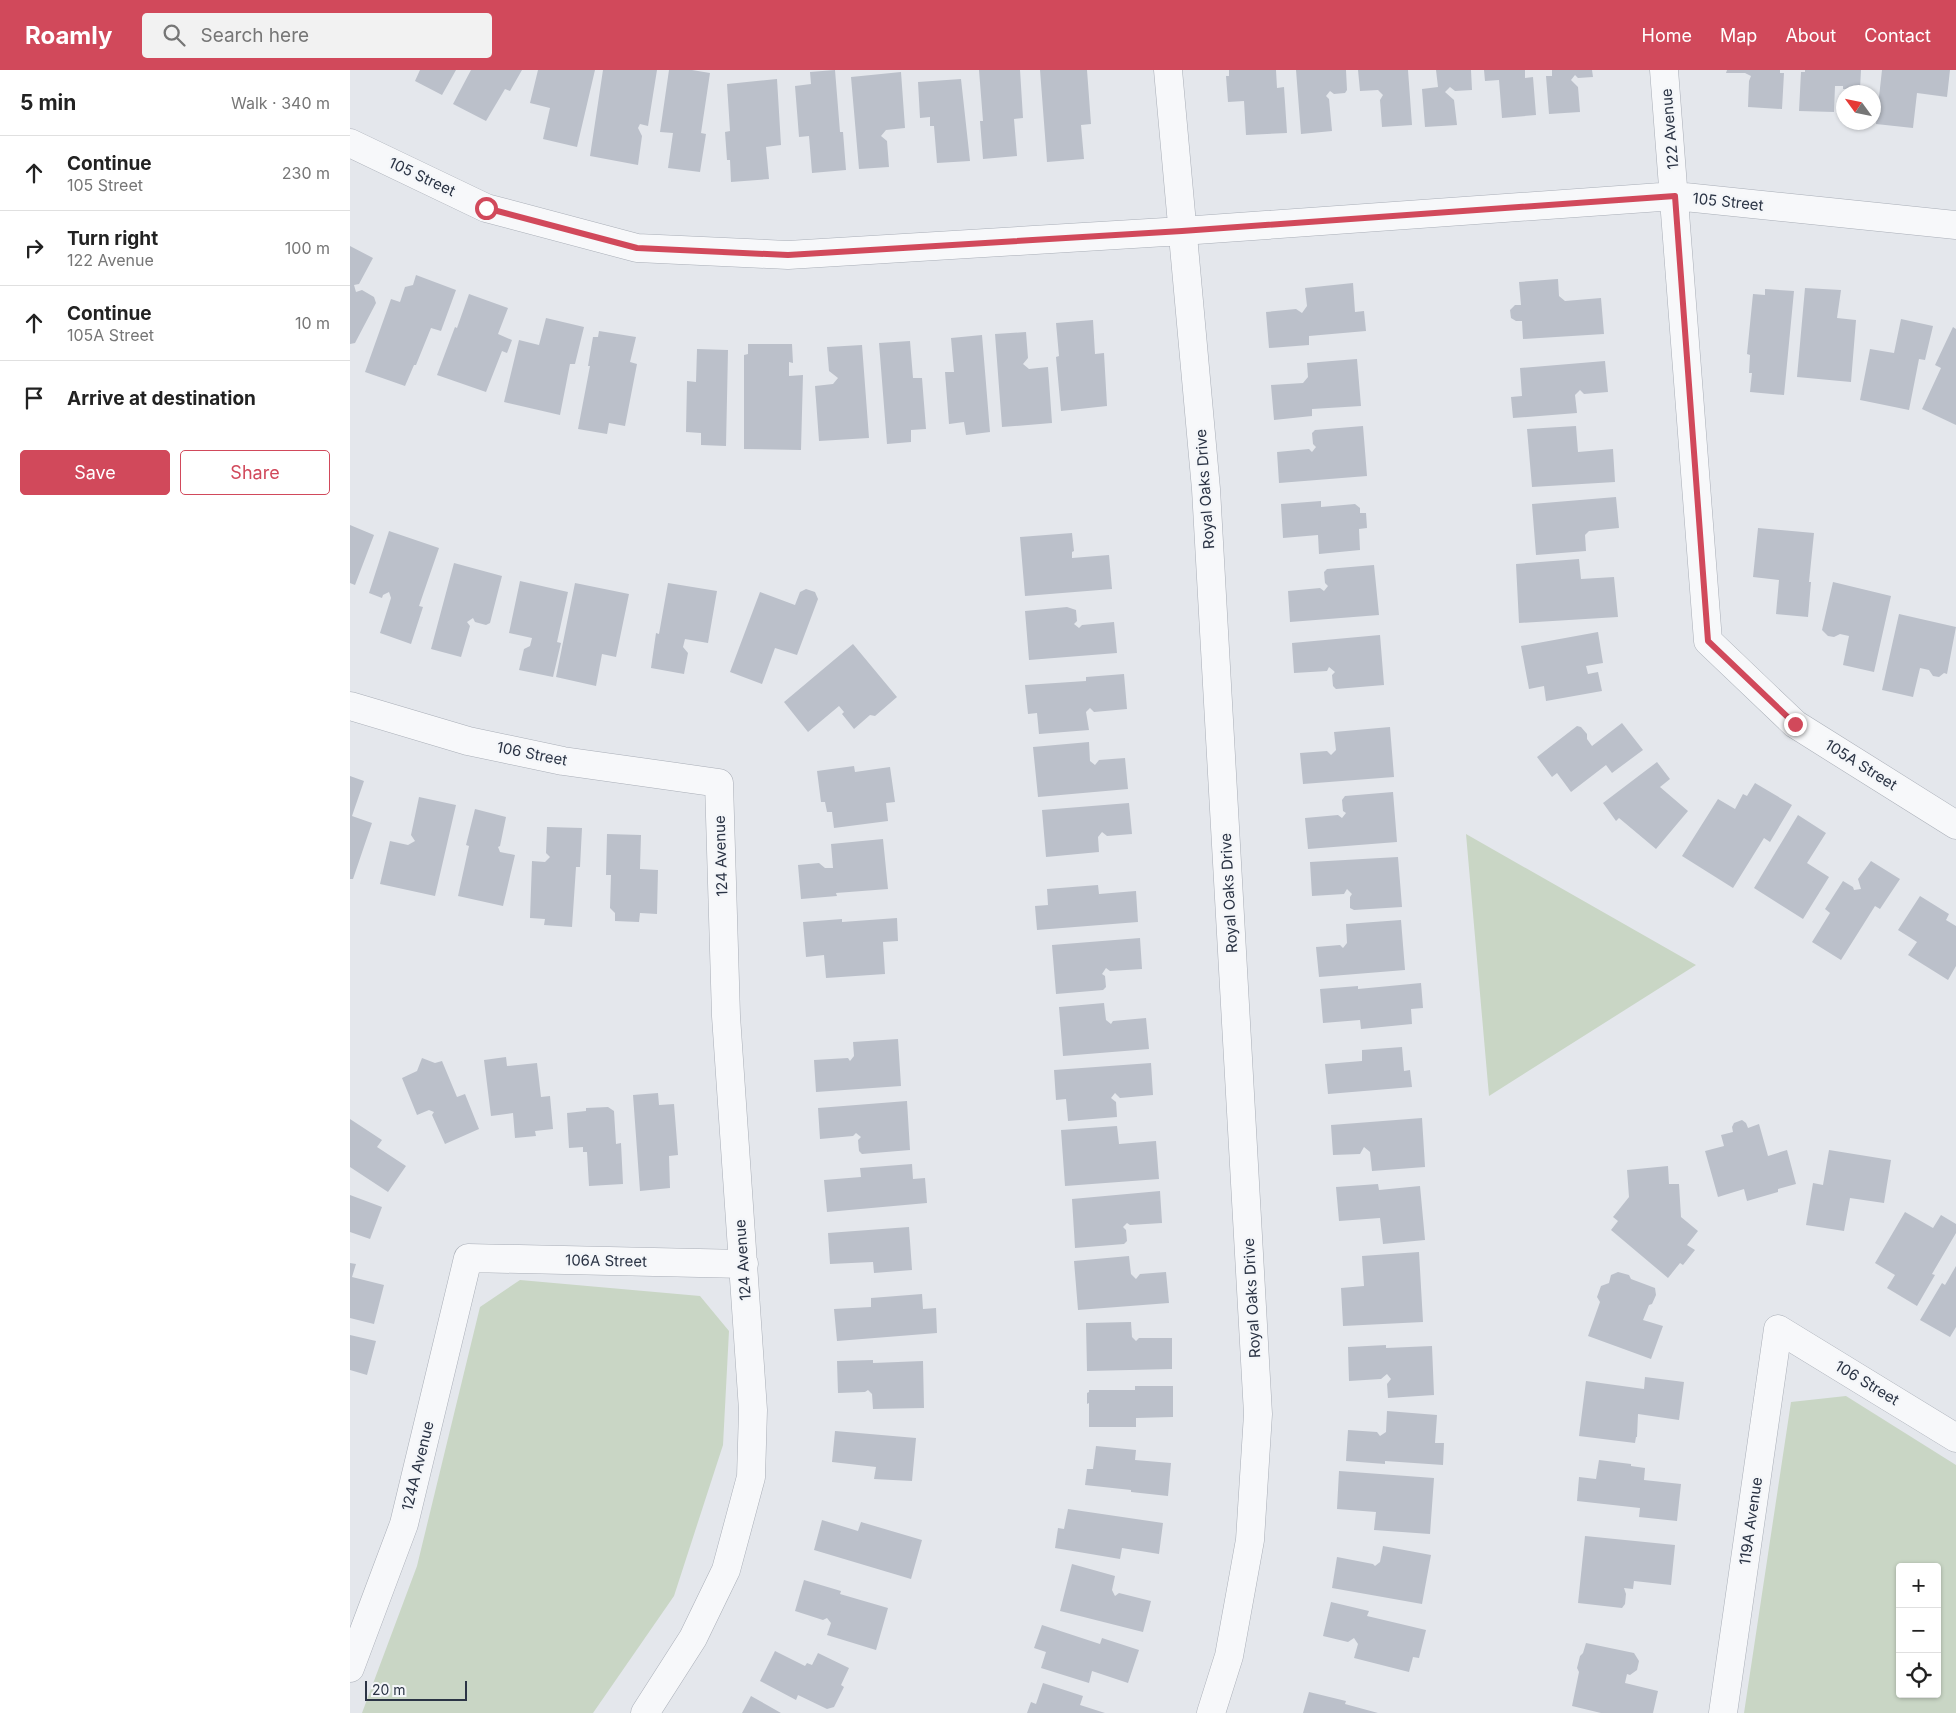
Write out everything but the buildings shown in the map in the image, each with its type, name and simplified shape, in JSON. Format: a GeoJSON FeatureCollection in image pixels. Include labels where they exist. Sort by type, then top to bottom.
{"type":"FeatureCollection","features":[{"type":"Feature","properties":{"kind":"street","name":"Royal Oaks Drive"},"geometry":{"type":"LineString","coordinates":[[1168,70],[1206,489],[1258,1414],[1250,1540],[1229,1656],[1211,1713]]}},
{"type":"Feature","properties":{"kind":"street","name":"122 Avenue"},"geometry":{"type":"LineString","coordinates":[[1664,70],[1708,641],[1748,680]]}},
{"type":"Feature","properties":{"kind":"street","name":"105 Street"},"geometry":{"type":"LineString","coordinates":[[350,143],[486,208],[637,248],[788,255],[1182,231],[1675,196],[1956,225]]}},
{"type":"Feature","properties":{"kind":"street","name":"105A Street"},"geometry":{"type":"LineString","coordinates":[[1748,680],[1795,724],[1956,825]]}},
{"type":"Feature","properties":{"kind":"street","name":"106 Street"},"geometry":{"type":"LineString","coordinates":[[350,706],[468,742],[563,761],[719,783]]}},
{"type":"Feature","properties":{"kind":"street","name":"124 Avenue"},"geometry":{"type":"LineString","coordinates":[[645,1713],[693,1638],[726,1570],[751,1477],[753,1410],[726,1016],[719,783]]}},
{"type":"Feature","properties":{"kind":"street","name":"106A Street"},"geometry":{"type":"LineString","coordinates":[[468,1258],[744,1264]]}},
{"type":"Feature","properties":{"kind":"street","name":"124A Avenue"},"geometry":{"type":"LineString","coordinates":[[350,1668],[404,1524],[468,1258]]}},
{"type":"Feature","properties":{"kind":"street","name":"106 Street"},"geometry":{"type":"LineString","coordinates":[[1778,1329],[1956,1438]]}},
{"type":"Feature","properties":{"kind":"street","name":"119A Avenue"},"geometry":{"type":"LineString","coordinates":[[1723,1713],[1778,1329]]}},
{"type":"Feature","properties":{"kind":"green space"},"geometry":{"type":"Polygon","coordinates":[[[1466,834],[1696,965],[1489,1096],[1466,834]]]}},
{"type":"Feature","properties":{"kind":"green space"},"geometry":{"type":"Polygon","coordinates":[[[520,1280],[700,1296],[729,1331],[723,1445],[674,1596],[593,1713],[362,1713],[417,1566],[480,1307],[520,1280]]]}},
{"type":"Feature","properties":{"kind":"green space"},"geometry":{"type":"Polygon","coordinates":[[[1846,1396],[1956,1465],[1956,1713],[1744,1713],[1791,1402],[1846,1396]]]}},
{"type":"Feature","properties":{"kind":"route"},"geometry":{"type":"LineString","coordinates":[[486,208],[637,248],[788,255],[1182,231],[1675,196],[1708,641],[1795,724]]}}]}
